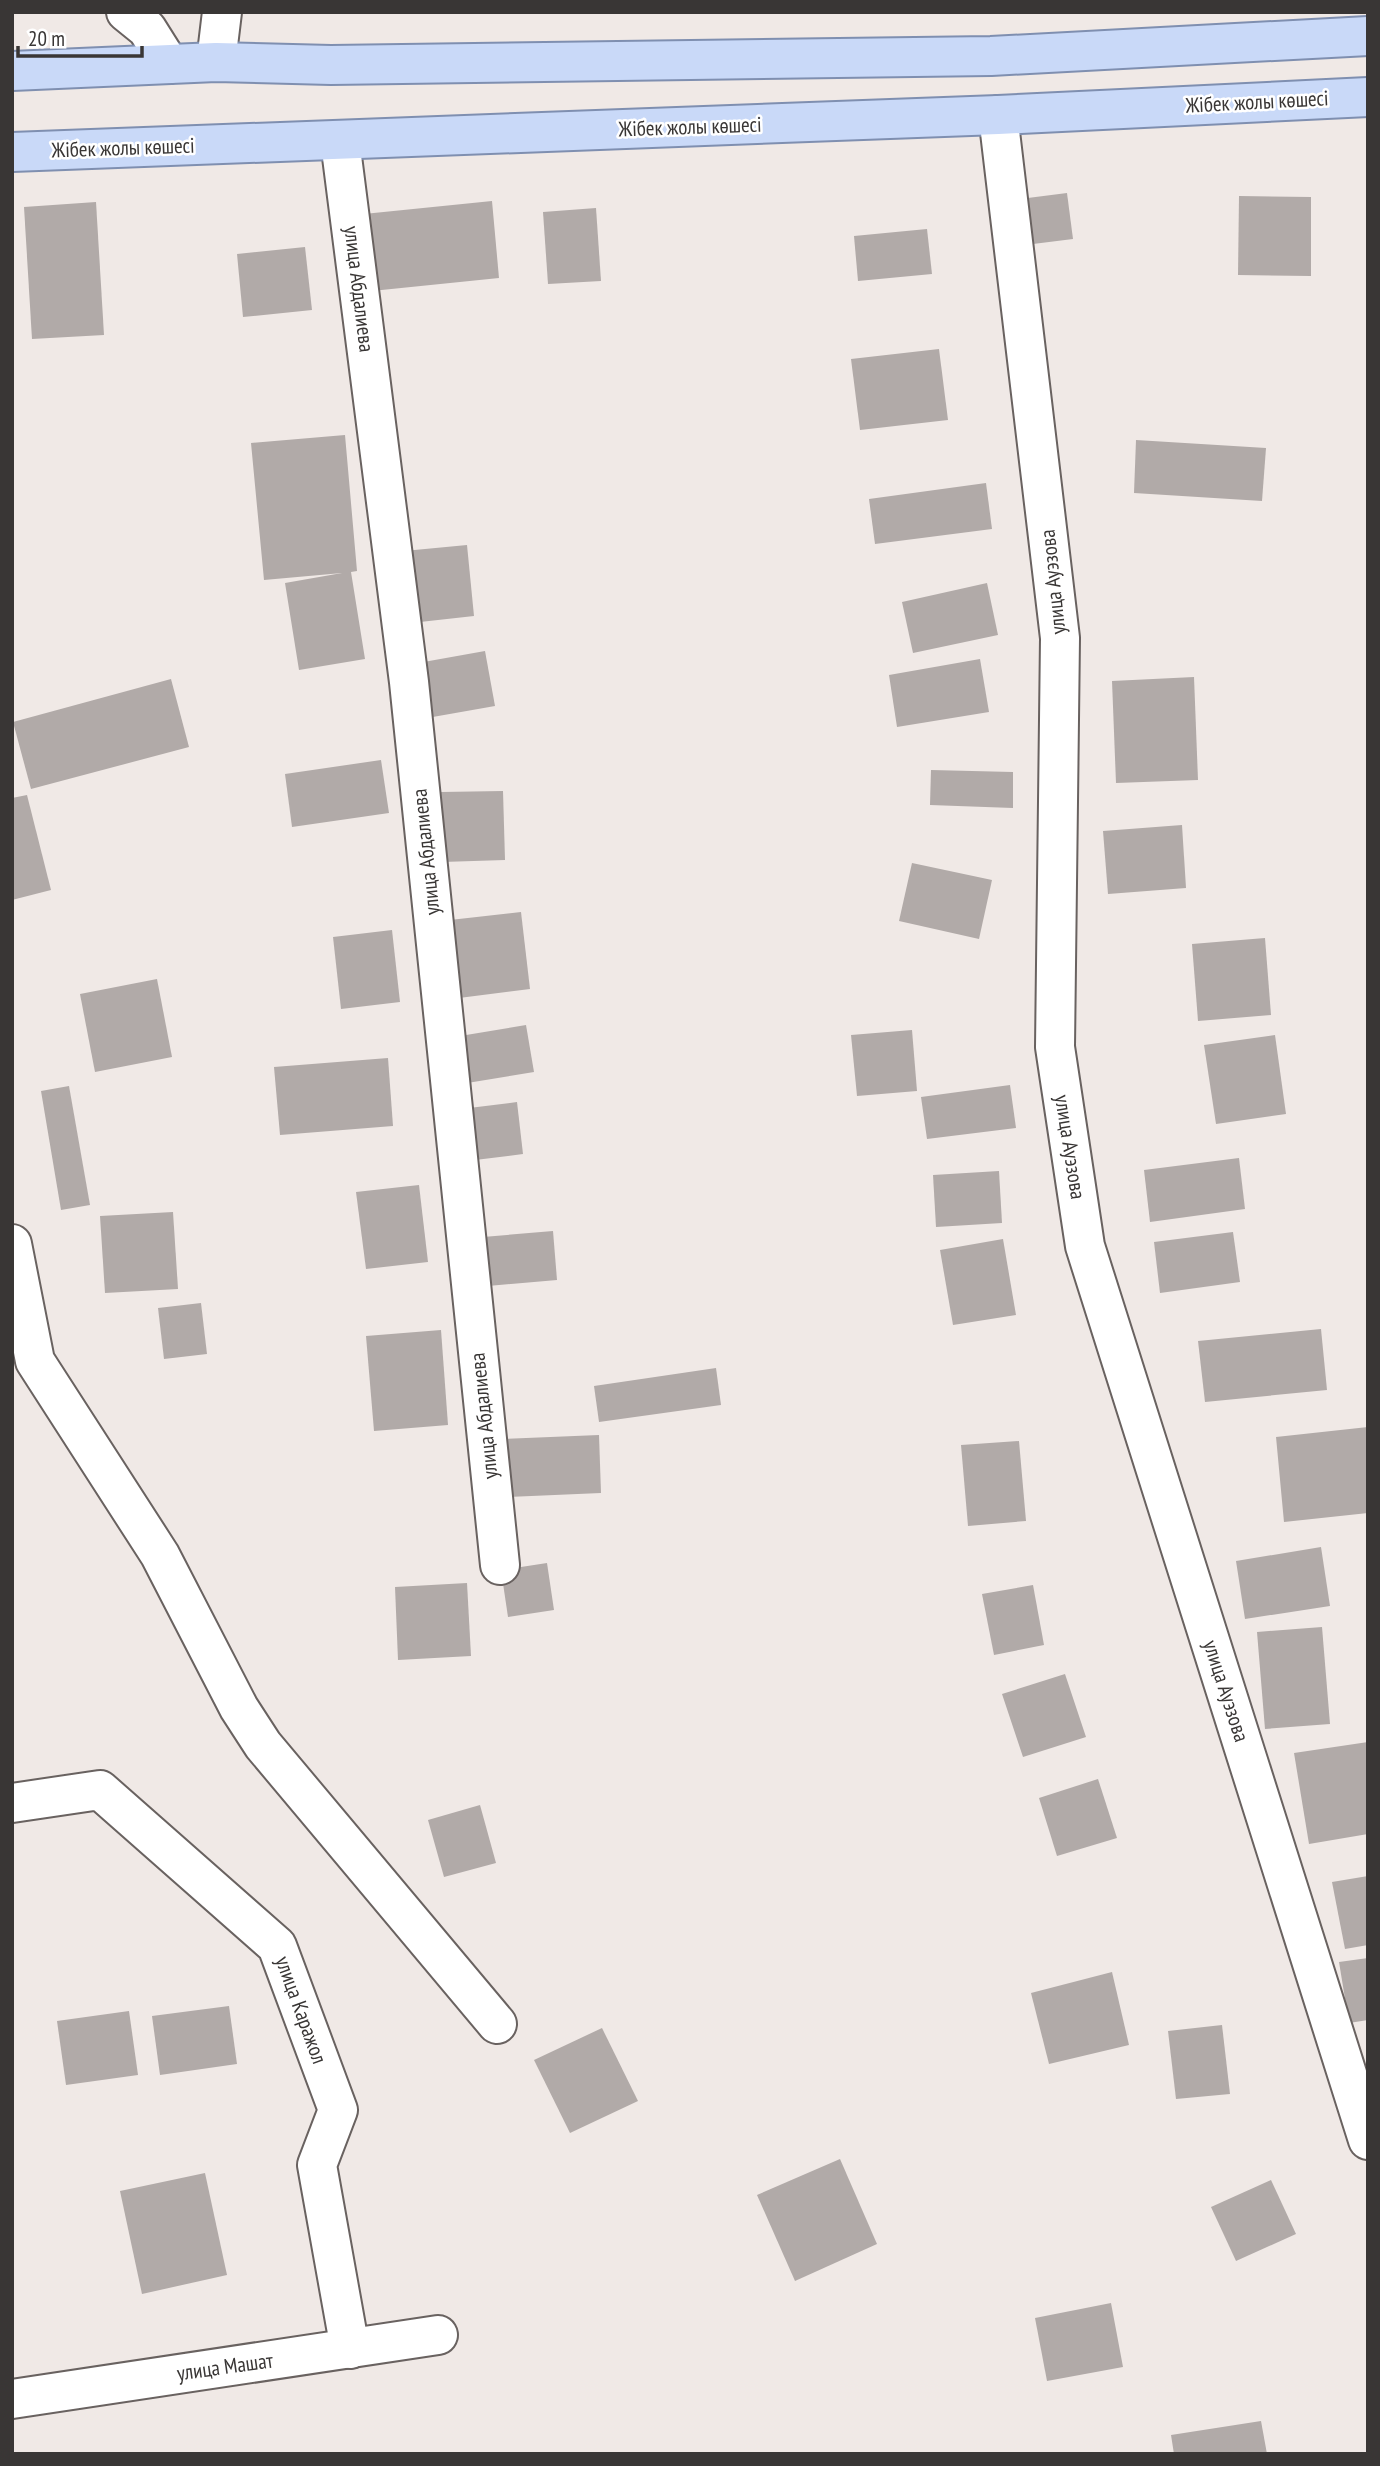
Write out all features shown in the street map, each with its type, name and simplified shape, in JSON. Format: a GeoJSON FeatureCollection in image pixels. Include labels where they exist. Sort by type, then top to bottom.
{"type":"FeatureCollection","features":[{"type":"Feature","properties":{"kind":"main road"},"geometry":{"type":"LineString","coordinates":[[12,71],[216,62],[331,65],[991,56],[1368,36]]}},
{"type":"Feature","properties":{"kind":"main road","name":"Жібек жолы көшесі"},"geometry":{"type":"LineString","coordinates":[[12,152],[998,115],[1368,97]]}},
{"type":"Feature","properties":{"kind":"street"},"geometry":{"type":"LineString","coordinates":[[126,12],[147,29],[169,64]]}},
{"type":"Feature","properties":{"kind":"street"},"geometry":{"type":"LineString","coordinates":[[216,62],[222,12]]}},
{"type":"Feature","properties":{"kind":"street","name":"улица Ауэзова"},"geometry":{"type":"LineString","coordinates":[[998,115],[1060,638],[1055,1047],[1085,1245],[1368,2140]]}},
{"type":"Feature","properties":{"kind":"street","name":"улица Абдалиева"},"geometry":{"type":"LineString","coordinates":[[340,141],[409,682],[500,1564]]}},
{"type":"Feature","properties":{"kind":"street"},"geometry":{"type":"LineString","coordinates":[[12,1244],[35,1361],[160,1555],[239,1708],[263,1745],[497,2024]]}},
{"type":"Feature","properties":{"kind":"street","name":"улица Каражол"},"geometry":{"type":"LineString","coordinates":[[12,1803],[100,1790],[277,1946],[338,2110],[317,2165],[350,2349]]}},
{"type":"Feature","properties":{"kind":"street","name":"улица Машат"},"geometry":{"type":"LineString","coordinates":[[12,2399],[438,2334]]}},
{"type":"Feature","properties":{"kind":"building"},"geometry":{"type":"Polygon","coordinates":[[[1067,193],[1073,239],[1017,246],[1012,200],[1067,193]]]}},
{"type":"Feature","properties":{"kind":"building"},"geometry":{"type":"Polygon","coordinates":[[[1239,196],[1311,197],[1311,276],[1238,275],[1239,196]]]}},
{"type":"Feature","properties":{"kind":"building"},"geometry":{"type":"Polygon","coordinates":[[[492,201],[499,278],[362,292],[354,215],[492,201]]]}},
{"type":"Feature","properties":{"kind":"building"},"geometry":{"type":"Polygon","coordinates":[[[96,202],[104,335],[32,339],[24,207],[96,202]]]}},
{"type":"Feature","properties":{"kind":"building"},"geometry":{"type":"Polygon","coordinates":[[[596,208],[601,281],[548,284],[543,212],[596,208]]]}},
{"type":"Feature","properties":{"kind":"building"},"geometry":{"type":"Polygon","coordinates":[[[927,229],[932,274],[858,281],[854,236],[927,229]]]}},
{"type":"Feature","properties":{"kind":"building"},"geometry":{"type":"Polygon","coordinates":[[[305,247],[312,310],[243,317],[237,254],[305,247]]]}},
{"type":"Feature","properties":{"kind":"building"},"geometry":{"type":"Polygon","coordinates":[[[939,349],[948,420],[860,430],[851,359],[939,349]]]}},
{"type":"Feature","properties":{"kind":"building"},"geometry":{"type":"Polygon","coordinates":[[[345,435],[357,571],[351,572],[365,659],[299,670],[285,583],[342,573],[264,580],[251,443],[345,435]]]}},
{"type":"Feature","properties":{"kind":"building"},"geometry":{"type":"Polygon","coordinates":[[[1136,440],[1266,448],[1262,501],[1134,493],[1136,440]]]}},
{"type":"Feature","properties":{"kind":"building"},"geometry":{"type":"Polygon","coordinates":[[[986,483],[992,529],[875,544],[869,499],[986,483]]]}},
{"type":"Feature","properties":{"kind":"building"},"geometry":{"type":"Polygon","coordinates":[[[467,545],[474,616],[411,623],[404,551],[467,545]]]}},
{"type":"Feature","properties":{"kind":"building"},"geometry":{"type":"Polygon","coordinates":[[[987,583],[998,635],[913,653],[902,602],[987,583]]]}},
{"type":"Feature","properties":{"kind":"building"},"geometry":{"type":"Polygon","coordinates":[[[485,651],[495,706],[427,718],[418,663],[485,651]]]}},
{"type":"Feature","properties":{"kind":"building"},"geometry":{"type":"Polygon","coordinates":[[[980,659],[989,712],[897,727],[889,675],[980,659]]]}},
{"type":"Feature","properties":{"kind":"building"},"geometry":{"type":"Polygon","coordinates":[[[1194,677],[1198,780],[1116,783],[1112,681],[1194,677]]]}},
{"type":"Feature","properties":{"kind":"building"},"geometry":{"type":"Polygon","coordinates":[[[171,679],[189,747],[31,789],[13,722],[171,679]]]}},
{"type":"Feature","properties":{"kind":"building"},"geometry":{"type":"Polygon","coordinates":[[[381,760],[389,813],[292,827],[285,774],[381,760]]]}},
{"type":"Feature","properties":{"kind":"building"},"geometry":{"type":"Polygon","coordinates":[[[931,770],[1013,772],[1013,808],[930,805],[931,770]]]}},
{"type":"Feature","properties":{"kind":"building"},"geometry":{"type":"Polygon","coordinates":[[[503,791],[505,860],[442,862],[441,792],[503,791]]]}},
{"type":"Feature","properties":{"kind":"building"},"geometry":{"type":"Polygon","coordinates":[[[27,795],[51,890],[12,900],[12,798],[27,795]]]}},
{"type":"Feature","properties":{"kind":"building"},"geometry":{"type":"Polygon","coordinates":[[[1182,825],[1186,888],[1108,894],[1103,831],[1182,825]]]}},
{"type":"Feature","properties":{"kind":"building"},"geometry":{"type":"Polygon","coordinates":[[[912,863],[992,880],[979,939],[899,921],[912,863]]]}},
{"type":"Feature","properties":{"kind":"building"},"geometry":{"type":"Polygon","coordinates":[[[521,912],[530,989],[459,998],[450,920],[521,912]]]}},
{"type":"Feature","properties":{"kind":"building"},"geometry":{"type":"Polygon","coordinates":[[[392,930],[400,1002],[341,1009],[333,937],[392,930]]]}},
{"type":"Feature","properties":{"kind":"building"},"geometry":{"type":"Polygon","coordinates":[[[1265,938],[1271,1015],[1198,1021],[1192,944],[1265,938]]]}},
{"type":"Feature","properties":{"kind":"building"},"geometry":{"type":"Polygon","coordinates":[[[157,979],[172,1057],[95,1072],[80,994],[157,979]]]}},
{"type":"Feature","properties":{"kind":"building"},"geometry":{"type":"Polygon","coordinates":[[[526,1025],[534,1072],[455,1085],[448,1038],[526,1025]]]}},
{"type":"Feature","properties":{"kind":"building"},"geometry":{"type":"Polygon","coordinates":[[[912,1030],[917,1091],[857,1096],[851,1035],[912,1030]]]}},
{"type":"Feature","properties":{"kind":"building"},"geometry":{"type":"Polygon","coordinates":[[[1275,1035],[1286,1114],[1216,1124],[1204,1045],[1275,1035]]]}},
{"type":"Feature","properties":{"kind":"building"},"geometry":{"type":"Polygon","coordinates":[[[388,1058],[393,1126],[280,1135],[274,1067],[388,1058]]]}},
{"type":"Feature","properties":{"kind":"building"},"geometry":{"type":"Polygon","coordinates":[[[1010,1085],[1016,1128],[927,1139],[921,1097],[1010,1085]]]}},
{"type":"Feature","properties":{"kind":"building"},"geometry":{"type":"Polygon","coordinates":[[[69,1086],[90,1205],[61,1210],[41,1091],[69,1086]]]}},
{"type":"Feature","properties":{"kind":"building"},"geometry":{"type":"Polygon","coordinates":[[[517,1102],[523,1154],[467,1161],[461,1109],[517,1102]]]}},
{"type":"Feature","properties":{"kind":"building"},"geometry":{"type":"Polygon","coordinates":[[[1239,1158],[1245,1209],[1150,1222],[1144,1170],[1239,1158]]]}},
{"type":"Feature","properties":{"kind":"building"},"geometry":{"type":"Polygon","coordinates":[[[999,1171],[1002,1223],[936,1227],[933,1175],[999,1171]]]}},
{"type":"Feature","properties":{"kind":"building"},"geometry":{"type":"Polygon","coordinates":[[[419,1185],[428,1262],[366,1269],[356,1192],[419,1185]]]}},
{"type":"Feature","properties":{"kind":"building"},"geometry":{"type":"Polygon","coordinates":[[[173,1212],[178,1289],[105,1293],[100,1216],[173,1212]]]}},
{"type":"Feature","properties":{"kind":"building"},"geometry":{"type":"Polygon","coordinates":[[[553,1231],[557,1280],[488,1286],[483,1237],[553,1231]]]}},
{"type":"Feature","properties":{"kind":"building"},"geometry":{"type":"Polygon","coordinates":[[[1233,1232],[1240,1282],[1160,1293],[1154,1242],[1233,1232]]]}},
{"type":"Feature","properties":{"kind":"building"},"geometry":{"type":"Polygon","coordinates":[[[1003,1239],[1016,1315],[953,1325],[940,1250],[1003,1239]]]}},
{"type":"Feature","properties":{"kind":"building"},"geometry":{"type":"Polygon","coordinates":[[[201,1303],[207,1354],[164,1359],[158,1308],[201,1303]]]}},
{"type":"Feature","properties":{"kind":"building"},"geometry":{"type":"Polygon","coordinates":[[[1321,1329],[1327,1390],[1205,1402],[1198,1341],[1321,1329]]]}},
{"type":"Feature","properties":{"kind":"building"},"geometry":{"type":"Polygon","coordinates":[[[441,1330],[448,1425],[374,1431],[366,1336],[441,1330]]]}},
{"type":"Feature","properties":{"kind":"building"},"geometry":{"type":"Polygon","coordinates":[[[716,1368],[721,1405],[599,1422],[594,1386],[716,1368]]]}},
{"type":"Feature","properties":{"kind":"building"},"geometry":{"type":"Polygon","coordinates":[[[1368,1427],[1368,1513],[1284,1522],[1276,1437],[1368,1427]]]}},
{"type":"Feature","properties":{"kind":"building"},"geometry":{"type":"Polygon","coordinates":[[[599,1435],[601,1493],[507,1497],[504,1439],[599,1435]]]}},
{"type":"Feature","properties":{"kind":"building"},"geometry":{"type":"Polygon","coordinates":[[[1019,1441],[1026,1521],[968,1526],[961,1445],[1019,1441]]]}},
{"type":"Feature","properties":{"kind":"building"},"geometry":{"type":"Polygon","coordinates":[[[1321,1547],[1330,1606],[1245,1619],[1236,1561],[1321,1547]]]}},
{"type":"Feature","properties":{"kind":"building"},"geometry":{"type":"Polygon","coordinates":[[[547,1563],[554,1610],[508,1617],[501,1570],[547,1563]]]}},
{"type":"Feature","properties":{"kind":"building"},"geometry":{"type":"Polygon","coordinates":[[[467,1583],[471,1656],[398,1660],[395,1587],[467,1583]]]}},
{"type":"Feature","properties":{"kind":"building"},"geometry":{"type":"Polygon","coordinates":[[[1033,1585],[1044,1645],[994,1655],[982,1594],[1033,1585]]]}},
{"type":"Feature","properties":{"kind":"building"},"geometry":{"type":"Polygon","coordinates":[[[1322,1627],[1330,1724],[1265,1729],[1257,1632],[1322,1627]]]}},
{"type":"Feature","properties":{"kind":"building"},"geometry":{"type":"Polygon","coordinates":[[[1065,1674],[1086,1737],[1023,1757],[1002,1694],[1065,1674]]]}},
{"type":"Feature","properties":{"kind":"building"},"geometry":{"type":"Polygon","coordinates":[[[1368,1742],[1368,1834],[1309,1844],[1294,1753],[1368,1742]]]}},
{"type":"Feature","properties":{"kind":"building"},"geometry":{"type":"Polygon","coordinates":[[[1098,1779],[1117,1838],[1057,1856],[1039,1798],[1098,1779]]]}},
{"type":"Feature","properties":{"kind":"building"},"geometry":{"type":"Polygon","coordinates":[[[480,1805],[496,1863],[444,1877],[428,1820],[480,1805]]]}},
{"type":"Feature","properties":{"kind":"building"},"geometry":{"type":"Polygon","coordinates":[[[1368,1876],[1368,1945],[1345,1949],[1332,1882],[1368,1876]]]}},
{"type":"Feature","properties":{"kind":"building"},"geometry":{"type":"Polygon","coordinates":[[[1368,1958],[1368,2020],[1349,2023],[1339,1962],[1368,1958]]]}},
{"type":"Feature","properties":{"kind":"building"},"geometry":{"type":"Polygon","coordinates":[[[1112,1972],[1129,2045],[1049,2064],[1031,1993],[1112,1972]]]}},
{"type":"Feature","properties":{"kind":"building"},"geometry":{"type":"Polygon","coordinates":[[[229,2006],[237,2064],[160,2075],[152,2016],[229,2006]]]}},
{"type":"Feature","properties":{"kind":"building"},"geometry":{"type":"Polygon","coordinates":[[[129,2011],[138,2075],[66,2085],[57,2021],[129,2011]]]}},
{"type":"Feature","properties":{"kind":"building"},"geometry":{"type":"Polygon","coordinates":[[[1222,2025],[1230,2094],[1176,2099],[1168,2031],[1222,2025]]]}},
{"type":"Feature","properties":{"kind":"building"},"geometry":{"type":"Polygon","coordinates":[[[602,2028],[638,2101],[570,2133],[534,2060],[602,2028]]]}},
{"type":"Feature","properties":{"kind":"building"},"geometry":{"type":"Polygon","coordinates":[[[840,2159],[877,2244],[795,2281],[757,2195],[840,2159]]]}},
{"type":"Feature","properties":{"kind":"building"},"geometry":{"type":"Polygon","coordinates":[[[205,2173],[227,2275],[142,2294],[120,2191],[205,2173]]]}},
{"type":"Feature","properties":{"kind":"building"},"geometry":{"type":"Polygon","coordinates":[[[1271,2180],[1296,2234],[1236,2261],[1211,2207],[1271,2180]]]}},
{"type":"Feature","properties":{"kind":"building"},"geometry":{"type":"Polygon","coordinates":[[[1111,2303],[1123,2367],[1047,2381],[1035,2318],[1111,2303]]]}},
{"type":"Feature","properties":{"kind":"building"},"geometry":{"type":"Polygon","coordinates":[[[1261,2421],[1267,2454],[1174,2454],[1171,2435],[1261,2421]]]}}]}
